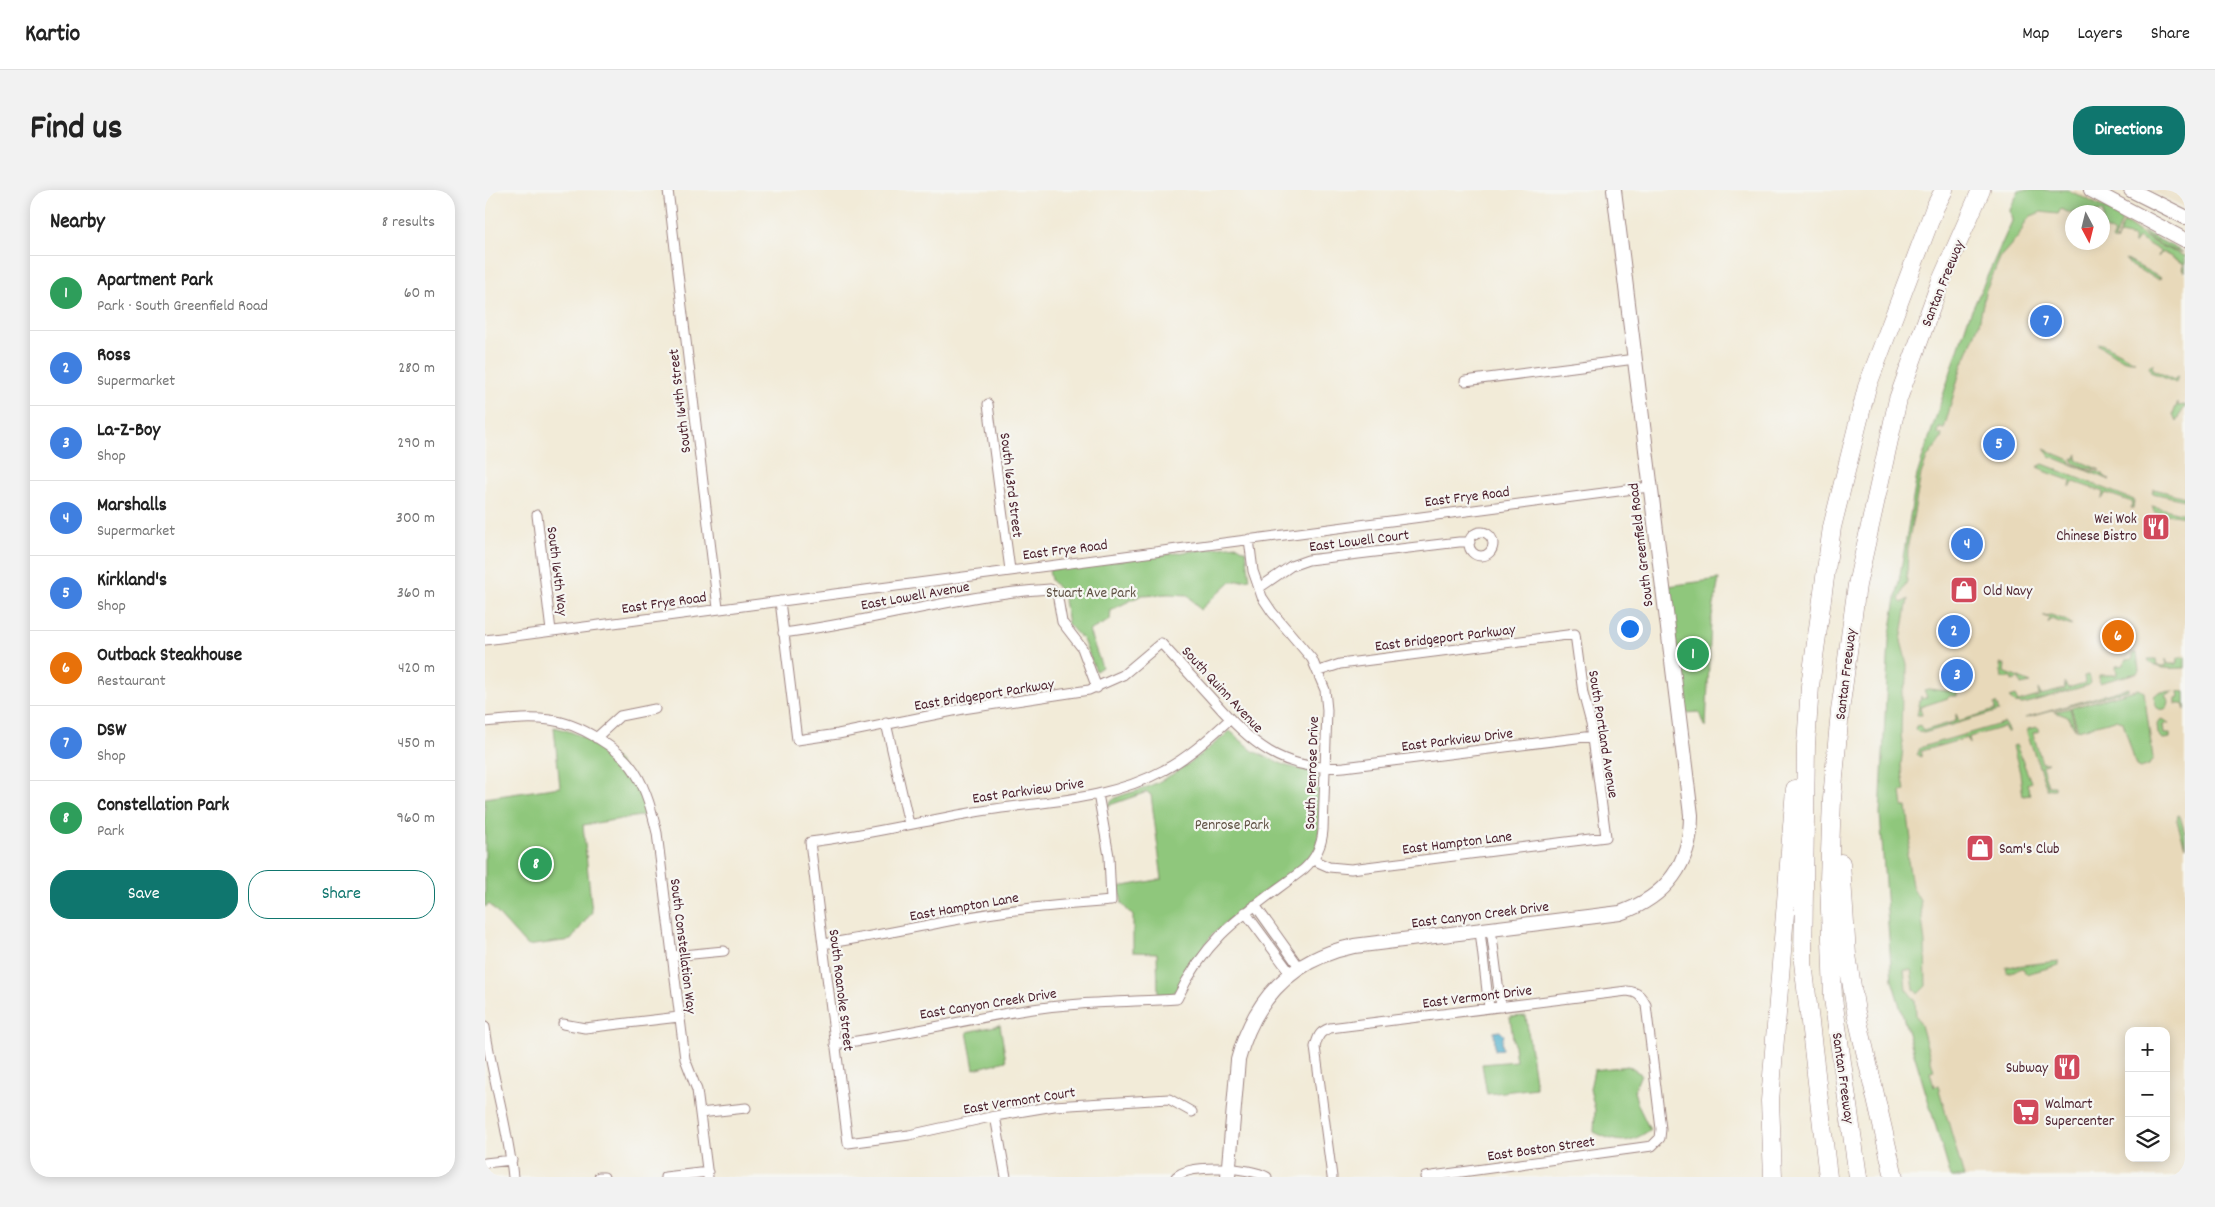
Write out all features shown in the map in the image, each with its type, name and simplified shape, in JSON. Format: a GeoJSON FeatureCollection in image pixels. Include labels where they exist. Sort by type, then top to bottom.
{"type":"FeatureCollection","features":[{"type":"Feature","properties":{"kind":"highway","name":"Santan Freeway"},"geometry":{"type":"LineString","coordinates":[[1828,1177],[1803,962],[1806,745],[1813,667],[1830,536],[1867,387],[1935,207],[1944,190]]}},
{"type":"Feature","properties":{"kind":"highway","name":"Santan Freeway"},"geometry":{"type":"LineString","coordinates":[[1858,1177],[1833,998],[1829,880],[1832,799],[1839,712],[1857,585],[1898,399],[1940,283],[1981,190]]}},
{"type":"Feature","properties":{"kind":"highway"},"geometry":{"type":"LineString","coordinates":[[1839,712],[1842,763],[1841,875],[1847,955],[1864,1053],[1894,1177]]}},
{"type":"Feature","properties":{"kind":"highway"},"geometry":{"type":"LineString","coordinates":[[1773,1177],[1770,1101],[1794,791],[1806,745]]}},
{"type":"Feature","properties":{"kind":"street","name":"South 164th Street"},"geometry":{"type":"LineString","coordinates":[[668,190],[718,608]]}},
{"type":"Feature","properties":{"kind":"street","name":"South Greenfield Road"},"geometry":{"type":"LineString","coordinates":[[1614,190],[1691,815],[1691,830],[1685,851],[1678,867],[1662,890]]}},
{"type":"Feature","properties":{"kind":"street"},"geometry":{"type":"LineString","coordinates":[[2091,190],[2185,240]]}},
{"type":"Feature","properties":{"kind":"street"},"geometry":{"type":"LineString","coordinates":[[2131,190],[2185,217]]}},
{"type":"Feature","properties":{"kind":"street"},"geometry":{"type":"LineString","coordinates":[[2151,221],[2165,219],[2185,230]]}},
{"type":"Feature","properties":{"kind":"street"},"geometry":{"type":"LineString","coordinates":[[1465,381],[1635,359]]}},
{"type":"Feature","properties":{"kind":"street","name":"South 163rd Street"},"geometry":{"type":"LineString","coordinates":[[988,404],[1009,570]]}},
{"type":"Feature","properties":{"kind":"street","name":"East Frye Road"},"geometry":{"type":"LineString","coordinates":[[485,640],[1649,486]]}},
{"type":"Feature","properties":{"kind":"street","name":"South 164th Way"},"geometry":{"type":"LineString","coordinates":[[537,514],[551,631]]}},
{"type":"Feature","properties":{"kind":"street","name":"South Penrose Drive"},"geometry":{"type":"LineString","coordinates":[[1177,999],[1202,955],[1224,930],[1245,912],[1305,869],[1320,848],[1323,835],[1327,703],[1319,671],[1308,653],[1272,612],[1259,588],[1253,571],[1249,539]]}},
{"type":"Feature","properties":{"kind":"street","name":"East Lowell Court"},"geometry":{"type":"LineString","coordinates":[[1259,588],[1291,566],[1308,560],[1470,542]]}},
{"type":"Feature","properties":{"kind":"street","name":"East Lowell Avenue"},"geometry":{"type":"LineString","coordinates":[[783,633],[819,628],[923,606],[1053,590],[1057,595],[1063,625],[1082,648],[1097,688]]}},
{"type":"Feature","properties":{"kind":"street"},"geometry":{"type":"LineString","coordinates":[[780,601],[783,633]]}},
{"type":"Feature","properties":{"kind":"street","name":"East Bridgeport Parkway"},"geometry":{"type":"LineString","coordinates":[[783,633],[797,740],[838,734],[963,709],[1073,694],[1097,688],[1123,675],[1161,643]]}},
{"type":"Feature","properties":{"kind":"street","name":"East Bridgeport Parkway"},"geometry":{"type":"LineString","coordinates":[[1319,671],[1340,664],[1575,634]]}},
{"type":"Feature","properties":{"kind":"street","name":"South Portland Avenue"},"geometry":{"type":"LineString","coordinates":[[1575,634],[1583,693],[1593,736],[1606,838]]}},
{"type":"Feature","properties":{"kind":"street","name":"South Quinn Avenue"},"geometry":{"type":"LineString","coordinates":[[1161,643],[1230,720],[1251,740],[1276,756],[1295,763],[1325,768]]}},
{"type":"Feature","properties":{"kind":"street"},"geometry":{"type":"LineString","coordinates":[[485,722],[520,718],[552,720],[579,729],[596,738],[620,716],[655,709]]}},
{"type":"Feature","properties":{"kind":"street","name":"East Parkview Drive"},"geometry":{"type":"LineString","coordinates":[[810,842],[856,836],[978,811],[1098,794],[1132,785],[1164,770],[1194,751],[1230,720]]}},
{"type":"Feature","properties":{"kind":"street"},"geometry":{"type":"LineString","coordinates":[[886,723],[909,824]]}},
{"type":"Feature","properties":{"kind":"street","name":"East Parkview Drive"},"geometry":{"type":"LineString","coordinates":[[1325,768],[1593,736]]}},
{"type":"Feature","properties":{"kind":"street","name":"South Constellation Way"},"geometry":{"type":"LineString","coordinates":[[596,738],[612,747],[635,772],[649,801],[657,834],[685,1059],[697,1090],[708,1174]]}},
{"type":"Feature","properties":{"kind":"street","name":"East Hampton Lane"},"geometry":{"type":"LineString","coordinates":[[823,944],[874,937],[971,916],[1111,900],[1109,856],[1098,794]]}},
{"type":"Feature","properties":{"kind":"street","name":"East Hampton Lane"},"geometry":{"type":"LineString","coordinates":[[1313,860],[1329,867],[1346,870],[1606,838]]}},
{"type":"Feature","properties":{"kind":"street","name":"South Roanoke Street"},"geometry":{"type":"LineString","coordinates":[[810,842],[848,1143]]}},
{"type":"Feature","properties":{"kind":"street","name":"East Canyon Creek Drive"},"geometry":{"type":"LineString","coordinates":[[1228,1173],[1238,1060],[1242,1046],[1259,1008],[1295,971],[1325,954],[1347,947],[1620,913],[1662,890]]}},
{"type":"Feature","properties":{"kind":"street"},"geometry":{"type":"LineString","coordinates":[[1255,906],[1295,971]]}},
{"type":"Feature","properties":{"kind":"street"},"geometry":{"type":"LineString","coordinates":[[1245,912],[1295,971]]}},
{"type":"Feature","properties":{"kind":"street"},"geometry":{"type":"LineString","coordinates":[[1486,930],[1501,1007]]}},
{"type":"Feature","properties":{"kind":"street"},"geometry":{"type":"LineString","coordinates":[[1486,930],[1489,1008]]}},
{"type":"Feature","properties":{"kind":"street"},"geometry":{"type":"LineString","coordinates":[[672,956],[724,951]]}},
{"type":"Feature","properties":{"kind":"street","name":"East Vermont Drive"},"geometry":{"type":"LineString","coordinates":[[1332,1177],[1315,1046],[1318,1035],[1330,1028],[1627,991],[1635,992],[1641,996],[1646,1005],[1661,1124],[1658,1142]]}},
{"type":"Feature","properties":{"kind":"street","name":"East Canyon Creek Drive"},"geometry":{"type":"LineString","coordinates":[[835,1044],[891,1037],[1027,1010],[1112,1002],[1177,999]]}},
{"type":"Feature","properties":{"kind":"street"},"geometry":{"type":"LineString","coordinates":[[563,1024],[585,1028],[679,1017]]}},
{"type":"Feature","properties":{"kind":"street"},"geometry":{"type":"LineString","coordinates":[[485,1027],[487,1056],[505,1119],[513,1177]]}},
{"type":"Feature","properties":{"kind":"street","name":"East Vermont Court"},"geometry":{"type":"LineString","coordinates":[[848,1143],[909,1135],[995,1116],[1054,1106],[1169,1099],[1192,1112]]}},
{"type":"Feature","properties":{"kind":"street"},"geometry":{"type":"LineString","coordinates":[[700,1113],[746,1108]]}},
{"type":"Feature","properties":{"kind":"street"},"geometry":{"type":"LineString","coordinates":[[995,1116],[1006,1177]]}},
{"type":"Feature","properties":{"kind":"street","name":"East Boston Street"},"geometry":{"type":"LineString","coordinates":[[1425,1177],[1647,1148],[1658,1142]]}},
{"type":"Feature","properties":{"kind":"street"},"geometry":{"type":"LineString","coordinates":[[485,1163],[512,1160]]}},
{"type":"Feature","properties":{"kind":"street"},"geometry":{"type":"LineString","coordinates":[[1176,1177],[1181,1172],[1194,1168],[1228,1173],[1258,1173],[1267,1177]]}},
{"type":"Feature","properties":{"kind":"street"},"geometry":{"type":"LineString","coordinates":[[665,1177],[708,1174]]}},
{"type":"Feature","properties":{"kind":"street"},"geometry":{"type":"LineString","coordinates":[[599,1177],[604,1177]]}},
{"type":"Feature","properties":{"kind":"shaded area"},"geometry":{"type":"Polygon","coordinates":[[[2019,190],[2076,190],[2104,205],[2065,205],[2065,250],[2110,250],[2110,208],[2135,227],[2185,253],[2185,1177],[1951,1177],[1892,980],[1889,640],[1917,475],[1968,319],[2012,221],[2010,210],[2019,190]]]}},
{"type":"Feature","properties":{"kind":"shaded area"},"geometry":{"type":"Polygon","coordinates":[[[2150,190],[2185,190],[2185,208],[2150,190]]]}},
{"type":"Feature","properties":{"kind":"green space"},"geometry":{"type":"Polygon","coordinates":[[[2019,190],[2068,190],[2098,205],[2065,205],[2065,211],[2061,209],[2058,214],[2041,212],[2031,216],[2026,221],[2019,236],[2001,256],[1985,293],[1979,324],[1961,368],[1944,429],[1939,428],[1938,434],[1942,435],[1941,439],[1927,458],[1921,474],[1908,545],[1907,581],[1899,600],[1902,603],[1908,599],[1901,641],[1907,664],[1907,680],[1902,693],[1901,735],[1903,748],[1901,765],[1905,791],[1901,792],[1903,807],[1907,807],[1911,840],[1907,854],[1912,886],[1920,900],[1925,944],[1926,986],[1918,994],[1914,989],[1911,970],[1904,970],[1906,989],[1915,1000],[1916,1015],[1921,1025],[1934,1071],[1930,1072],[1934,1087],[1938,1086],[1964,1177],[1951,1177],[1892,980],[1880,814],[1889,640],[1917,475],[1968,319],[2012,221],[2010,210],[2019,190]]]}},
{"type":"Feature","properties":{"kind":"green space"},"geometry":{"type":"Polygon","coordinates":[[[2110,211],[2122,221],[2114,241],[2112,239],[2115,234],[2110,232],[2110,211]]]}},
{"type":"Feature","properties":{"kind":"green space"},"geometry":{"type":"Polygon","coordinates":[[[2124,222],[2158,245],[2185,256],[2185,272],[2182,269],[2184,264],[2162,252],[2158,257],[2160,251],[2138,238],[2134,244],[2134,237],[2119,234],[2116,241],[2124,222]]]}},
{"type":"Feature","properties":{"kind":"green space"},"geometry":{"type":"Polygon","coordinates":[[[2142,231],[2183,252],[2161,245],[2142,231]]]}},
{"type":"Feature","properties":{"kind":"green space"},"geometry":{"type":"Polygon","coordinates":[[[2125,259],[2161,278],[2158,279],[2131,266],[2125,259]]]}},
{"type":"Feature","properties":{"kind":"green space"},"geometry":{"type":"Polygon","coordinates":[[[2099,343],[2135,361],[2120,358],[2098,345],[2099,343]]]}},
{"type":"Feature","properties":{"kind":"green space"},"geometry":{"type":"Polygon","coordinates":[[[2153,363],[2152,369],[2174,380],[2178,375],[2176,383],[2151,372],[2149,367],[2153,363]]]}},
{"type":"Feature","properties":{"kind":"green space"},"geometry":{"type":"Polygon","coordinates":[[[2178,402],[2178,406],[2185,405],[2185,407],[2176,421],[2173,414],[2178,402]]]}},
{"type":"Feature","properties":{"kind":"green space"},"geometry":{"type":"Polygon","coordinates":[[[2044,449],[2070,460],[2072,464],[2099,472],[2110,480],[2050,456],[2044,449]]]}},
{"type":"Feature","properties":{"kind":"green space"},"geometry":{"type":"Polygon","coordinates":[[[2078,454],[2077,460],[2100,470],[2086,468],[2074,463],[2072,458],[2075,459],[2078,454]]]}},
{"type":"Feature","properties":{"kind":"green space"},"geometry":{"type":"Polygon","coordinates":[[[2043,464],[2134,500],[2133,508],[2131,508],[2132,502],[2106,493],[2102,499],[2103,492],[2074,482],[2070,487],[2071,481],[2037,467],[2043,464]]]}},
{"type":"Feature","properties":{"kind":"green space"},"geometry":{"type":"Polygon","coordinates":[[[2154,489],[2185,497],[2185,500],[2152,493],[2154,489]]]}},
{"type":"Feature","properties":{"kind":"green space"},"geometry":{"type":"Polygon","coordinates":[[[2152,506],[2185,514],[2185,517],[2154,512],[2152,506]]]}},
{"type":"Feature","properties":{"kind":"green space","name":"Stuart Ave Park"},"geometry":{"type":"Polygon","coordinates":[[[1236,545],[1246,551],[1250,579],[1230,582],[1200,610],[1188,595],[1169,594],[1142,595],[1111,610],[1110,620],[1089,631],[1102,667],[1096,671],[1083,640],[1068,624],[1063,594],[1051,580],[1049,570],[1236,545]]]}},
{"type":"Feature","properties":{"kind":"green space"},"geometry":{"type":"Polygon","coordinates":[[[1719,579],[1711,621],[1706,726],[1704,726],[1699,712],[1685,713],[1668,586],[1719,579]]]}},
{"type":"Feature","properties":{"kind":"green space"},"geometry":{"type":"Polygon","coordinates":[[[2051,615],[2067,621],[2072,626],[2051,619],[2048,624],[2049,618],[2043,616],[2051,615]]]}},
{"type":"Feature","properties":{"kind":"green space"},"geometry":{"type":"Polygon","coordinates":[[[2133,653],[2137,653],[2139,670],[2137,673],[2099,683],[2099,675],[2117,675],[2116,666],[2124,665],[2125,660],[2133,659],[2133,653]]]}},
{"type":"Feature","properties":{"kind":"green space"},"geometry":{"type":"Polygon","coordinates":[[[2185,657],[2185,668],[2159,667],[2154,665],[2151,663],[2148,659],[2156,659],[2157,666],[2166,666],[2166,659],[2168,664],[2177,664],[2178,658],[2185,657]]]}},
{"type":"Feature","properties":{"kind":"green space"},"geometry":{"type":"Polygon","coordinates":[[[2000,664],[2005,665],[2004,672],[2031,683],[2021,685],[2019,679],[2012,681],[2012,678],[2002,678],[2000,664]]]}},
{"type":"Feature","properties":{"kind":"green space"},"geometry":{"type":"Polygon","coordinates":[[[2089,675],[2091,683],[2089,685],[2023,704],[2015,703],[2009,698],[2015,696],[2018,702],[2039,696],[2038,689],[2041,695],[2065,689],[2064,682],[2068,688],[2085,683],[2084,676],[2089,675]]]}},
{"type":"Feature","properties":{"kind":"green space"},"geometry":{"type":"Polygon","coordinates":[[[2128,688],[2128,690],[2025,718],[2128,688]]]}},
{"type":"Feature","properties":{"kind":"green space"},"geometry":{"type":"Polygon","coordinates":[[[2139,689],[2144,692],[2153,758],[2149,765],[2140,768],[2136,766],[2123,722],[2115,720],[2078,730],[2071,708],[2139,689]]]}},
{"type":"Feature","properties":{"kind":"green space"},"geometry":{"type":"Polygon","coordinates":[[[1924,690],[1957,692],[1957,696],[1950,696],[1920,707],[1922,715],[1917,715],[1921,696],[1922,699],[1927,697],[1924,690]]]}},
{"type":"Feature","properties":{"kind":"green space"},"geometry":{"type":"Polygon","coordinates":[[[2175,691],[2165,695],[2169,702],[2167,708],[2161,710],[2156,707],[2154,696],[2159,692],[2175,691]]]}},
{"type":"Feature","properties":{"kind":"green space"},"geometry":{"type":"Polygon","coordinates":[[[2178,691],[2185,692],[2185,710],[2183,704],[2176,704],[2176,699],[2179,698],[2178,691]]]}},
{"type":"Feature","properties":{"kind":"green space"},"geometry":{"type":"Polygon","coordinates":[[[1996,703],[1999,711],[1924,733],[1918,732],[1915,729],[1916,726],[1920,725],[1923,731],[1956,721],[1956,714],[1959,721],[1995,710],[1994,705],[1996,703]]]}},
{"type":"Feature","properties":{"kind":"green space"},"geometry":{"type":"Polygon","coordinates":[[[2070,708],[2076,730],[2068,717],[2055,712],[2070,708]]]}},
{"type":"Feature","properties":{"kind":"green space"},"geometry":{"type":"Polygon","coordinates":[[[2161,719],[2169,723],[2163,725],[2164,734],[2170,734],[2170,738],[2163,739],[2158,734],[2157,724],[2161,719]]]}},
{"type":"Feature","properties":{"kind":"green space"},"geometry":{"type":"Polygon","coordinates":[[[2004,723],[2008,733],[2004,727],[1969,737],[1970,744],[1967,738],[1921,751],[1921,757],[1917,755],[1920,748],[1925,746],[2004,723]]]}},
{"type":"Feature","properties":{"kind":"green space"},"geometry":{"type":"Polygon","coordinates":[[[554,727],[587,739],[614,757],[634,783],[647,815],[583,825],[592,912],[571,940],[527,946],[489,904],[485,907],[485,798],[560,787],[554,727]]]}},
{"type":"Feature","properties":{"kind":"green space"},"geometry":{"type":"Polygon","coordinates":[[[2037,727],[2039,731],[2033,733],[2042,763],[2048,763],[2042,766],[2048,786],[2055,786],[2055,789],[2047,789],[2027,733],[2028,729],[2037,727]]]}},
{"type":"Feature","properties":{"kind":"green space","name":"Penrose Park"},"geometry":{"type":"Polygon","coordinates":[[[1230,731],[1253,751],[1287,766],[1317,773],[1320,782],[1321,803],[1320,826],[1315,857],[1250,901],[1211,936],[1173,994],[1158,994],[1157,953],[1133,952],[1133,916],[1122,904],[1119,887],[1162,879],[1151,795],[1147,792],[1107,806],[1120,796],[1145,788],[1168,777],[1190,763],[1230,731]]]}},
{"type":"Feature","properties":{"kind":"green space"},"geometry":{"type":"Polygon","coordinates":[[[2016,745],[2031,782],[2027,784],[2030,795],[2023,796],[2020,773],[2013,746],[2016,745]]]}},
{"type":"Feature","properties":{"kind":"green space"},"geometry":{"type":"Polygon","coordinates":[[[2178,815],[2180,816],[2185,834],[2185,847],[2177,821],[2178,815]]]}},
{"type":"Feature","properties":{"kind":"green space"},"geometry":{"type":"Polygon","coordinates":[[[2059,961],[2059,965],[2026,974],[2023,968],[2007,973],[2006,967],[2059,961]]]}},
{"type":"Feature","properties":{"kind":"green space"},"geometry":{"type":"Polygon","coordinates":[[[1526,1016],[1536,1088],[1487,1094],[1482,1064],[1516,1061],[1510,1017],[1526,1016]]]}},
{"type":"Feature","properties":{"kind":"green space"},"geometry":{"type":"Polygon","coordinates":[[[1000,1025],[1006,1061],[974,1069],[967,1032],[1000,1025]]]}},
{"type":"Feature","properties":{"kind":"green space"},"geometry":{"type":"Polygon","coordinates":[[[1628,1066],[1641,1074],[1634,1091],[1638,1105],[1650,1130],[1635,1138],[1622,1141],[1594,1132],[1595,1110],[1590,1089],[1594,1070],[1628,1066]]]}},
{"type":"Feature","properties":{"kind":"water"},"geometry":{"type":"Polygon","coordinates":[[[1500,1031],[1504,1035],[1503,1049],[1495,1050],[1494,1032],[1500,1031]]]}},
{"type":"Feature","properties":{"kind":"place","name":"DSW"},"geometry":{"type":"Point","coordinates":[2046,321]}},
{"type":"Feature","properties":{"kind":"place","name":"Kirkland's"},"geometry":{"type":"Point","coordinates":[1999,444]}},
{"type":"Feature","properties":{"kind":"place","name":"Wei Wok Chinese Bistro"},"geometry":{"type":"Point","coordinates":[2156,527]}},
{"type":"Feature","properties":{"kind":"place","name":"Marshalls"},"geometry":{"type":"Point","coordinates":[1967,544]}},
{"type":"Feature","properties":{"kind":"place","name":"Old Navy"},"geometry":{"type":"Point","coordinates":[1964,590]}},
{"type":"Feature","properties":{"kind":"place","name":"Ross"},"geometry":{"type":"Point","coordinates":[1954,631]}},
{"type":"Feature","properties":{"kind":"place","name":"Outback Steakhouse"},"geometry":{"type":"Point","coordinates":[2118,636]}},
{"type":"Feature","properties":{"kind":"place","name":"Apartment Park"},"geometry":{"type":"Point","coordinates":[1693,654]}},
{"type":"Feature","properties":{"kind":"place","name":"La-Z-Boy"},"geometry":{"type":"Point","coordinates":[1957,675]}},
{"type":"Feature","properties":{"kind":"place","name":"Sam's Club"},"geometry":{"type":"Point","coordinates":[1980,848]}},
{"type":"Feature","properties":{"kind":"place","name":"Constellation Park"},"geometry":{"type":"Point","coordinates":[536,864]}},
{"type":"Feature","properties":{"kind":"place","name":"Subway"},"geometry":{"type":"Point","coordinates":[2067,1067]}},
{"type":"Feature","properties":{"kind":"place","name":"Walmart Supercenter"},"geometry":{"type":"Point","coordinates":[2026,1112]}}]}
